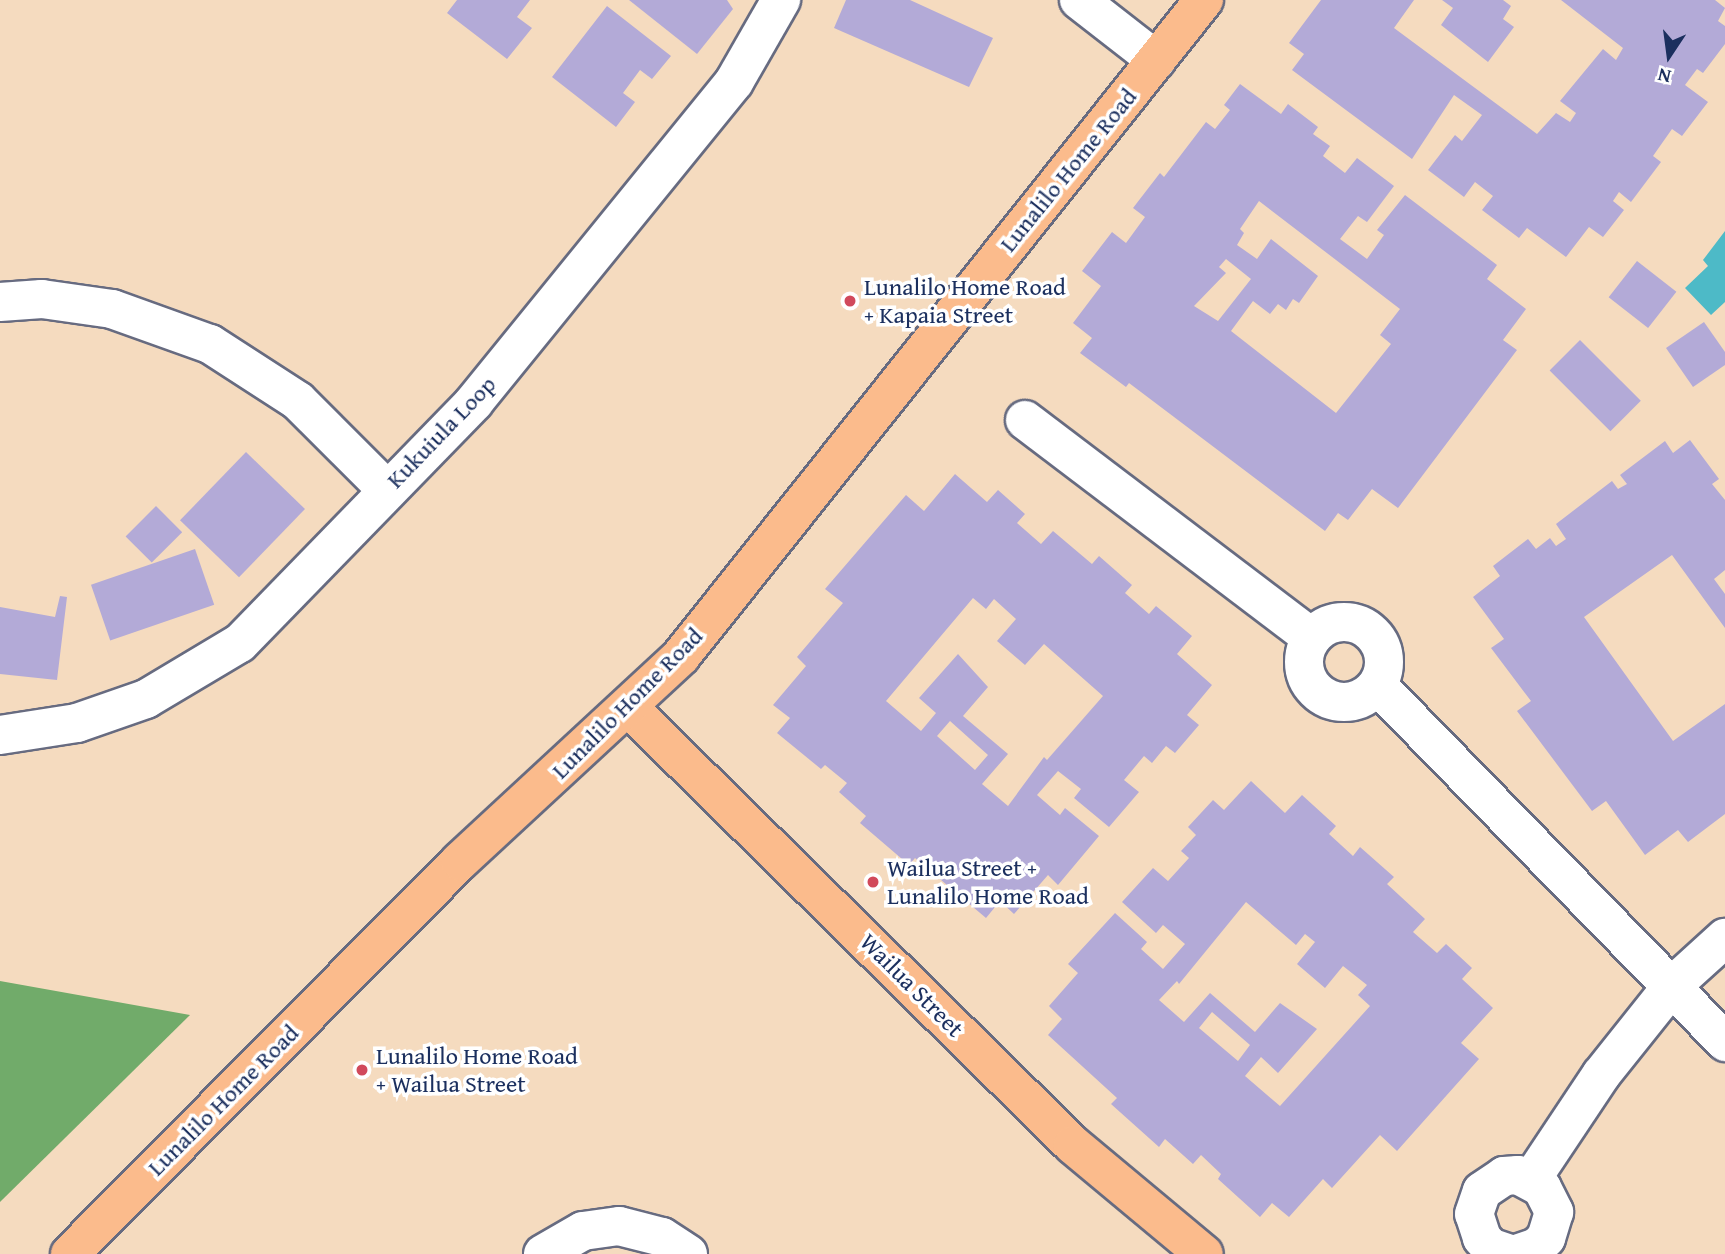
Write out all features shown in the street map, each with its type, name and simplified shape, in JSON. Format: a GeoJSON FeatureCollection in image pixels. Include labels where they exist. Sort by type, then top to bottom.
{"type":"FeatureCollection","features":[{"type":"Feature","properties":{"kind":"main road","name":"Lunalilo Home Road"},"geometry":{"type":"LineString","coordinates":[[69,1254],[460,861],[681,656],[1204,0]]}},
{"type":"Feature","properties":{"kind":"main road","name":"Wailua Street"},"geometry":{"type":"LineString","coordinates":[[628,707],[1073,1145],[1204,1254]]}},
{"type":"Feature","properties":{"kind":"street","name":"Kukuiula Loop"},"geometry":{"type":"LineString","coordinates":[[0,735],[65,725],[112,712],[210,664],[240,643],[386,489],[474,402],[725,92],[755,50],[781,0]]}},
{"type":"Feature","properties":{"kind":"street"},"geometry":{"type":"LineString","coordinates":[[1079,0],[1156,60]]}},
{"type":"Feature","properties":{"kind":"street"},"geometry":{"type":"LineString","coordinates":[[0,302],[42,299],[111,309],[210,344],[298,401],[386,489]]}},
{"type":"Feature","properties":{"kind":"street"},"geometry":{"type":"LineString","coordinates":[[1025,420],[1312,638]]}},
{"type":"Feature","properties":{"kind":"street"},"geometry":{"type":"LineString","coordinates":[[1335,623],[1362,627],[1381,646],[1384,660],[1377,685],[1357,700],[1332,700],[1321,694],[1306,674],[1306,650],[1312,638],[1335,623]]}},
{"type":"Feature","properties":{"kind":"street"},"geometry":{"type":"LineString","coordinates":[[1377,685],[1725,1042]]}},
{"type":"Feature","properties":{"kind":"street"},"geometry":{"type":"LineString","coordinates":[[1531,1180],[1601,1074],[1672,986],[1725,938]]}},
{"type":"Feature","properties":{"kind":"street"},"geometry":{"type":"LineString","coordinates":[[1504,1176],[1531,1180],[1550,1199],[1552,1226],[1538,1247],[1504,1253],[1476,1227],[1474,1214],[1482,1191],[1504,1176]]}},
{"type":"Feature","properties":{"kind":"street"},"geometry":{"type":"LineString","coordinates":[[543,1254],[583,1231],[619,1226],[662,1237],[688,1254]]}},
{"type":"Feature","properties":{"kind":"green space"},"geometry":{"type":"Polygon","coordinates":[[[0,981],[190,1015],[0,1202],[0,981]]]}},
{"type":"Feature","properties":{"kind":"water"},"geometry":{"type":"Polygon","coordinates":[[[1725,231],[1725,302],[1711,315],[1685,288],[1708,266],[1703,260],[1725,231]]]}},
{"type":"Feature","properties":{"kind":"building"},"geometry":{"type":"Polygon","coordinates":[[[457,0],[530,0],[517,17],[532,28],[507,59],[447,13],[457,0]]]}},
{"type":"Feature","properties":{"kind":"building"},"geometry":{"type":"Polygon","coordinates":[[[629,0],[727,0],[733,9],[697,54],[629,0]]]}},
{"type":"Feature","properties":{"kind":"building"},"geometry":{"type":"Polygon","coordinates":[[[846,0],[910,0],[993,38],[969,87],[834,28],[846,0]]]}},
{"type":"Feature","properties":{"kind":"building"},"geometry":{"type":"Polygon","coordinates":[[[1321,0],[1414,0],[1394,28],[1537,134],[1556,113],[1570,122],[1576,113],[1560,101],[1603,49],[1616,60],[1623,48],[1561,0],[1715,0],[1725,8],[1718,21],[1725,26],[1725,44],[1703,73],[1697,69],[1685,85],[1708,102],[1682,136],[1672,129],[1653,156],[1661,162],[1631,202],[1619,192],[1613,201],[1624,210],[1603,237],[1589,227],[1566,257],[1527,228],[1519,238],[1482,210],[1493,196],[1475,182],[1464,197],[1428,170],[1455,135],[1462,141],[1482,115],[1454,95],[1412,159],[1292,70],[1304,54],[1289,43],[1321,0]]]}},
{"type":"Feature","properties":{"kind":"building"},"geometry":{"type":"Polygon","coordinates":[[[1442,0],[1503,0],[1511,6],[1503,19],[1514,27],[1488,62],[1441,25],[1453,8],[1442,0]]]}},
{"type":"Feature","properties":{"kind":"building"},"geometry":{"type":"Polygon","coordinates":[[[607,6],[671,56],[652,79],[640,70],[623,93],[635,102],[616,127],[552,77],[607,6]]]}},
{"type":"Feature","properties":{"kind":"building"},"geometry":{"type":"Polygon","coordinates":[[[1240,84],[1281,114],[1288,104],[1318,127],[1313,134],[1330,146],[1323,156],[1345,173],[1357,158],[1394,186],[1367,222],[1358,216],[1340,239],[1367,259],[1384,235],[1377,230],[1405,195],[1497,265],[1487,279],[1526,309],[1503,340],[1517,350],[1398,508],[1372,489],[1348,520],[1338,513],[1325,531],[1129,383],[1126,387],[1080,353],[1092,338],[1073,323],[1101,286],[1082,271],[1112,232],[1126,243],[1145,217],[1133,208],[1160,173],[1164,177],[1206,122],[1215,129],[1230,110],[1224,105],[1240,84]],[[1259,201],[1240,229],[1244,233],[1237,245],[1257,259],[1271,239],[1318,276],[1299,303],[1293,299],[1286,310],[1278,304],[1270,314],[1253,301],[1231,331],[1336,413],[1391,344],[1380,335],[1400,309],[1259,201]],[[1226,259],[1219,267],[1226,273],[1194,306],[1218,321],[1251,279],[1226,259]]]}},
{"type":"Feature","properties":{"kind":"building"},"geometry":{"type":"Polygon","coordinates":[[[1637,261],[1676,292],[1648,328],[1609,297],[1637,261]]]}},
{"type":"Feature","properties":{"kind":"building"},"geometry":{"type":"Polygon","coordinates":[[[1704,322],[1725,352],[1725,365],[1693,387],[1666,348],[1704,322]]]}},
{"type":"Feature","properties":{"kind":"building"},"geometry":{"type":"Polygon","coordinates":[[[1580,340],[1641,401],[1610,431],[1550,370],[1580,340]]]}},
{"type":"Feature","properties":{"kind":"building"},"geometry":{"type":"Polygon","coordinates":[[[1690,440],[1719,479],[1712,484],[1725,500],[1725,570],[1714,579],[1725,594],[1725,628],[1672,555],[1584,617],[1673,741],[1725,704],[1725,814],[1688,842],[1678,830],[1645,855],[1606,801],[1592,811],[1517,711],[1531,701],[1491,648],[1504,639],[1473,597],[1500,576],[1493,566],[1528,539],[1536,549],[1550,538],[1556,546],[1566,539],[1556,524],[1612,481],[1618,489],[1627,484],[1620,475],[1665,441],[1673,453],[1690,440]]]}},
{"type":"Feature","properties":{"kind":"building"},"geometry":{"type":"Polygon","coordinates":[[[246,452],[305,509],[239,577],[180,520],[246,452]]]}},
{"type":"Feature","properties":{"kind":"building"},"geometry":{"type":"Polygon","coordinates":[[[955,474],[987,502],[998,490],[1025,514],[1017,523],[1041,544],[1053,531],[1092,564],[1099,556],[1132,585],[1125,593],[1149,614],[1156,606],[1192,636],[1177,654],[1212,685],[1187,715],[1199,725],[1175,753],[1166,746],[1152,763],[1144,756],[1124,780],[1139,792],[1109,827],[1074,798],[1081,789],[1058,771],[1037,795],[1060,815],[1065,808],[1099,836],[1058,885],[1048,875],[1014,914],[1000,901],[986,918],[915,858],[909,865],[860,823],[866,816],[839,792],[847,783],[825,765],[821,769],[777,733],[790,718],[773,705],[806,666],[797,657],[843,603],[825,589],[906,495],[924,511],[955,474]],[[973,598],[886,701],[921,731],[936,713],[919,698],[958,654],[988,687],[963,716],[1008,754],[982,784],[1008,806],[1044,757],[1047,760],[1103,696],[1044,644],[1025,665],[997,641],[1016,619],[994,599],[986,609],[973,598]],[[950,721],[937,736],[975,770],[988,755],[950,721]]]}},
{"type":"Feature","properties":{"kind":"building"},"geometry":{"type":"Polygon","coordinates":[[[156,506],[182,532],[152,563],[126,536],[156,506]]]}},
{"type":"Feature","properties":{"kind":"building"},"geometry":{"type":"Polygon","coordinates":[[[195,549],[214,605],[110,641],[91,585],[195,549]]]}},
{"type":"Feature","properties":{"kind":"building"},"geometry":{"type":"Polygon","coordinates":[[[60,596],[67,597],[57,680],[0,674],[0,607],[55,617],[60,596]]]}},
{"type":"Feature","properties":{"kind":"building"},"geometry":{"type":"Polygon","coordinates":[[[1251,781],[1285,813],[1302,795],[1336,826],[1329,834],[1353,856],[1360,847],[1394,877],[1387,884],[1425,919],[1413,932],[1437,953],[1446,944],[1472,968],[1462,979],[1493,1008],[1461,1043],[1479,1059],[1397,1151],[1380,1135],[1332,1188],[1323,1179],[1289,1217],[1272,1203],[1260,1217],[1218,1179],[1221,1174],[1201,1155],[1193,1164],[1165,1139],[1159,1147],[1111,1104],[1117,1098],[1048,1035],[1062,1019],[1049,1006],[1078,973],[1068,964],[1115,913],[1147,942],[1141,949],[1163,969],[1185,944],[1163,925],[1156,933],[1122,902],[1153,868],[1168,881],[1189,858],[1181,851],[1196,835],[1188,827],[1213,800],[1224,810],[1251,781]],[[1246,902],[1179,984],[1177,981],[1159,1000],[1184,1022],[1210,993],[1255,1032],[1280,1003],[1317,1029],[1278,1073],[1261,1057],[1245,1076],[1280,1106],[1370,1006],[1358,995],[1367,985],[1343,966],[1325,988],[1297,964],[1315,942],[1305,934],[1296,945],[1246,902]],[[1212,1012],[1199,1028],[1238,1061],[1250,1045],[1212,1012]]]}},
{"type":"Feature","properties":{"kind":"place","name":"Lunalilo Home Road + Kapaia Street"},"geometry":{"type":"Point","coordinates":[850,301]}},
{"type":"Feature","properties":{"kind":"place","name":"Wailua Street + Lunalilo Home Road"},"geometry":{"type":"Point","coordinates":[873,882]}},
{"type":"Feature","properties":{"kind":"place","name":"Lunalilo Home Road + Wailua Street"},"geometry":{"type":"Point","coordinates":[362,1070]}}]}
